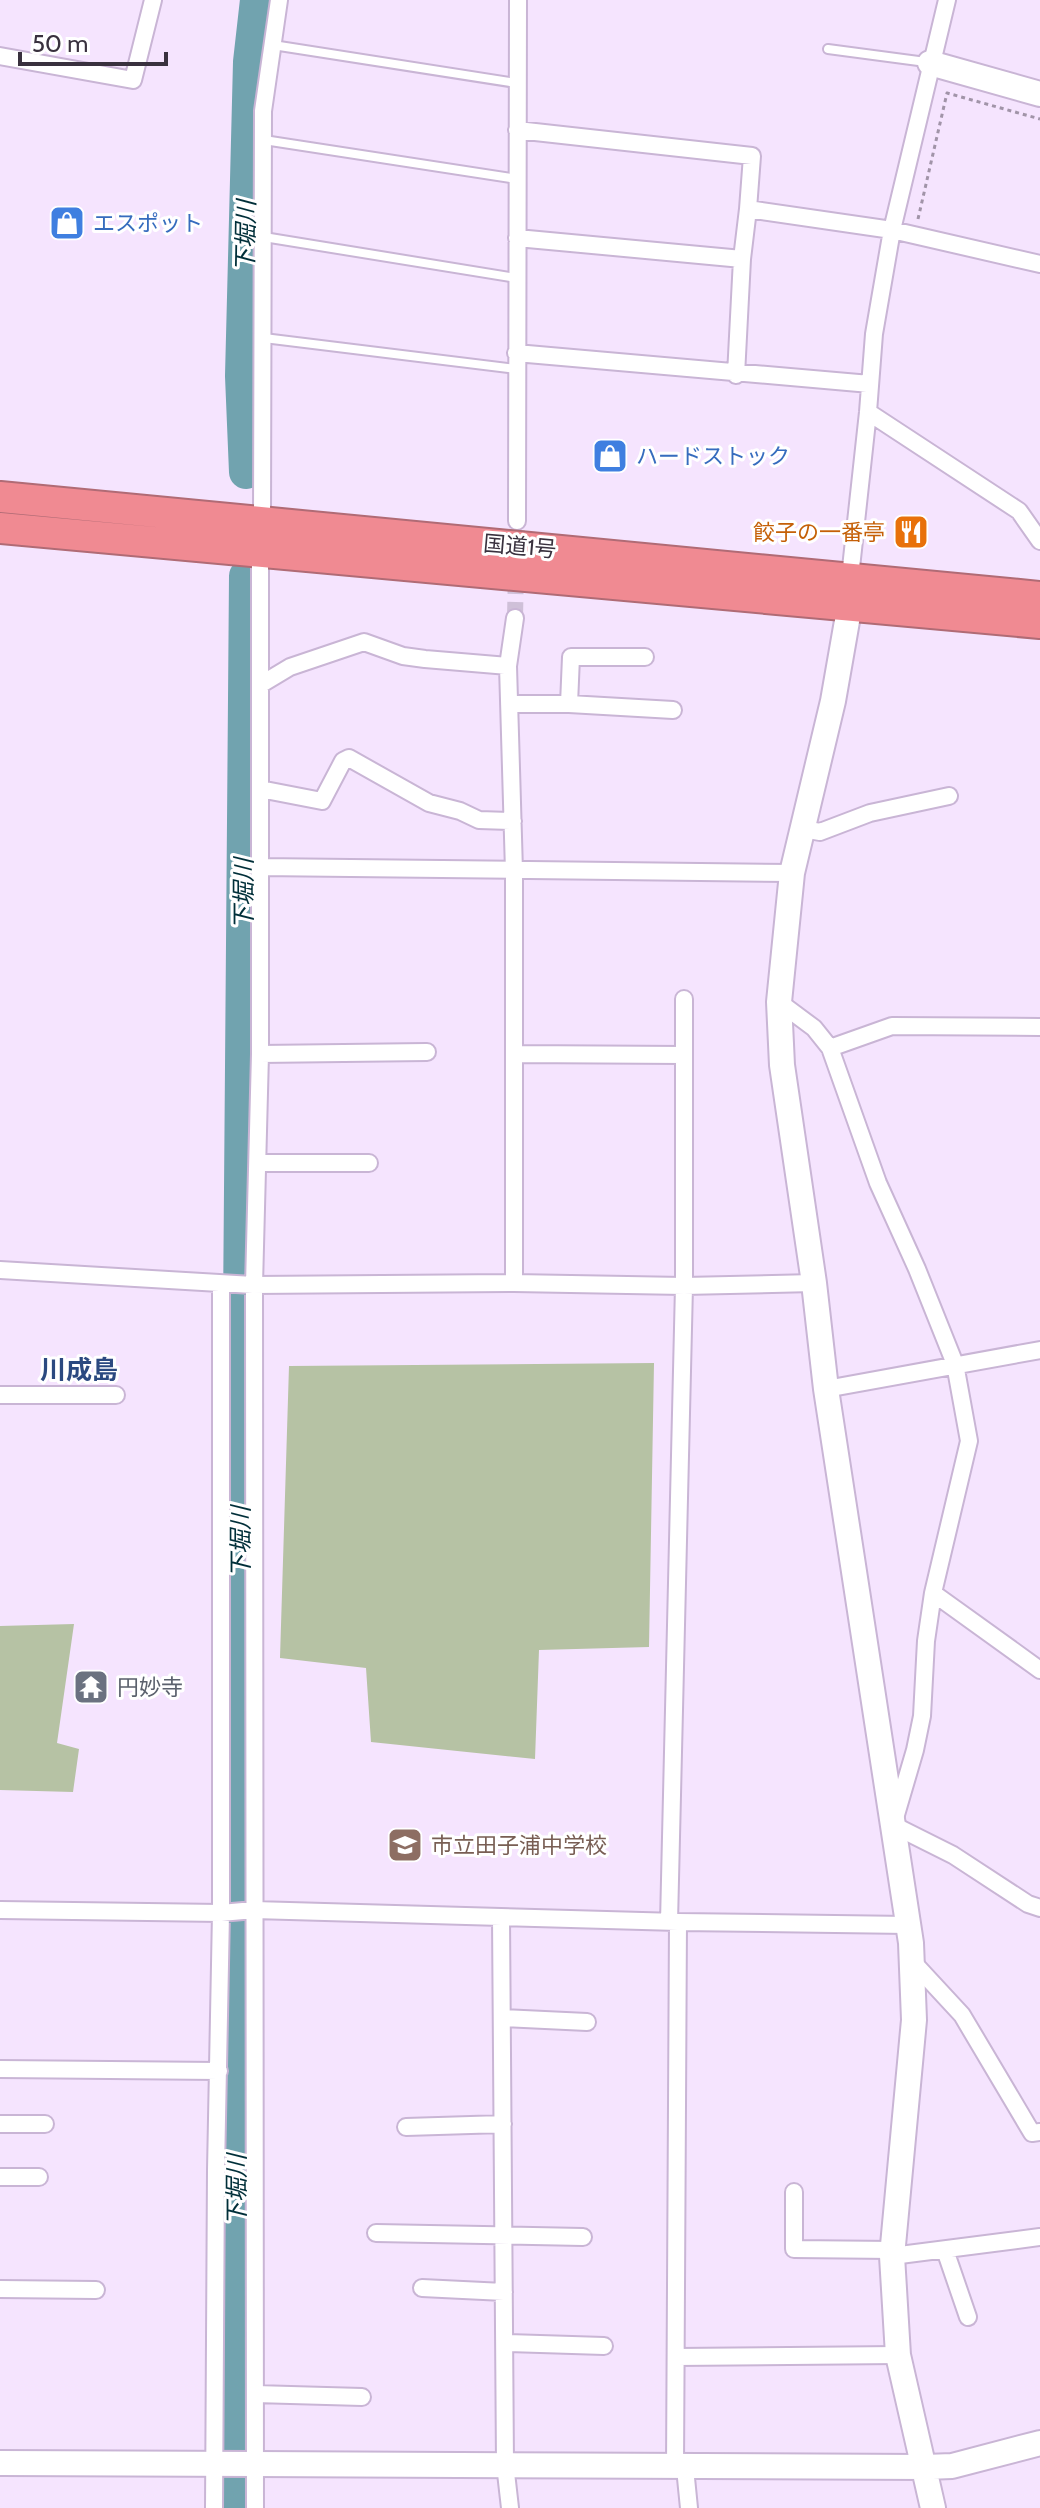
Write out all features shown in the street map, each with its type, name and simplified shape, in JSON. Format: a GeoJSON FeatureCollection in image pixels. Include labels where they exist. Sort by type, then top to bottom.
{"type":"FeatureCollection","features":[{"type":"Feature","properties":{"kind":"highway","name":"国道1号"},"geometry":{"type":"LineString","coordinates":[[0,497],[262,522],[850,591],[1040,623]]}},
{"type":"Feature","properties":{"kind":"highway","name":"国道1号"},"geometry":{"type":"LineString","coordinates":[[0,528],[260,554],[850,591],[1040,597]]}},
{"type":"Feature","properties":{"kind":"street"},"geometry":{"type":"LineString","coordinates":[[0,56],[133,80],[153,0]]}},
{"type":"Feature","properties":{"kind":"street"},"geometry":{"type":"LineString","coordinates":[[262,522],[263,111],[279,0]]}},
{"type":"Feature","properties":{"kind":"street"},"geometry":{"type":"LineString","coordinates":[[517,521],[518,0]]}},
{"type":"Feature","properties":{"kind":"street"},"geometry":{"type":"LineString","coordinates":[[933,2508],[898,2355],[893,2253],[914,2020],[912,1961],[826,1389],[782,1065],[779,1002],[792,873],[833,701],[850,591],[874,334],[892,230],[947,0]]}},
{"type":"Feature","properties":{"kind":"street"},"geometry":{"type":"LineString","coordinates":[[930,63],[1040,94]]}},
{"type":"Feature","properties":{"kind":"street"},"geometry":{"type":"LineString","coordinates":[[517,130],[752,156],[742,259],[736,375]]}},
{"type":"Feature","properties":{"kind":"street"},"geometry":{"type":"LineString","coordinates":[[748,209],[914,234],[1040,264]]}},
{"type":"Feature","properties":{"kind":"street"},"geometry":{"type":"LineString","coordinates":[[517,238],[742,259]]}},
{"type":"Feature","properties":{"kind":"street"},"geometry":{"type":"LineString","coordinates":[[516,361],[870,384]]}},
{"type":"Feature","properties":{"kind":"street"},"geometry":{"type":"LineString","coordinates":[[868,412],[1019,511],[1040,541]]}},
{"type":"Feature","properties":{"kind":"street"},"geometry":{"type":"LineString","coordinates":[[255,2508],[254,1285],[260,1054],[260,554]]}},
{"type":"Feature","properties":{"kind":"street"},"geometry":{"type":"LineString","coordinates":[[514,1283],[514,871],[508,666],[515,618]]}},
{"type":"Feature","properties":{"kind":"street"},"geometry":{"type":"LineString","coordinates":[[260,685],[290,667],[364,642],[403,656],[508,666]]}},
{"type":"Feature","properties":{"kind":"street"},"geometry":{"type":"LineString","coordinates":[[569,704],[571,657],[645,657]]}},
{"type":"Feature","properties":{"kind":"street"},"geometry":{"type":"LineString","coordinates":[[509,704],[673,710]]}},
{"type":"Feature","properties":{"kind":"street"},"geometry":{"type":"LineString","coordinates":[[260,789],[322,801],[343,761],[349,758],[429,803],[460,811],[479,820],[513,821]]}},
{"type":"Feature","properties":{"kind":"street"},"geometry":{"type":"LineString","coordinates":[[803,829],[820,832],[870,813],[949,796]]}},
{"type":"Feature","properties":{"kind":"street"},"geometry":{"type":"LineString","coordinates":[[260,867],[792,873]]}},
{"type":"Feature","properties":{"kind":"street"},"geometry":{"type":"LineString","coordinates":[[684,999],[684,1286],[674,1922],[676,2357],[680,2468],[689,2508]]}},
{"type":"Feature","properties":{"kind":"street"},"geometry":{"type":"LineString","coordinates":[[779,1002],[814,1028],[830,1048],[878,1183],[955,1364],[969,1441],[933,1593],[926,1641],[922,1716],[893,1825]]}},
{"type":"Feature","properties":{"kind":"street"},"geometry":{"type":"LineString","coordinates":[[830,1048],[892,1026],[1040,1027]]}},
{"type":"Feature","properties":{"kind":"street"},"geometry":{"type":"LineString","coordinates":[[260,1054],[427,1052]]}},
{"type":"Feature","properties":{"kind":"street"},"geometry":{"type":"LineString","coordinates":[[515,1054],[684,1055]]}},
{"type":"Feature","properties":{"kind":"street"},"geometry":{"type":"LineString","coordinates":[[259,1163],[369,1163]]}},
{"type":"Feature","properties":{"kind":"street"},"geometry":{"type":"LineString","coordinates":[[0,1270],[254,1285],[514,1283],[684,1286],[814,1283]]}},
{"type":"Feature","properties":{"kind":"street"},"geometry":{"type":"LineString","coordinates":[[214,2508],[222,1913],[222,1284]]}},
{"type":"Feature","properties":{"kind":"street"},"geometry":{"type":"LineString","coordinates":[[826,1389],[1040,1350]]}},
{"type":"Feature","properties":{"kind":"street"},"geometry":{"type":"LineString","coordinates":[[0,1395],[116,1395]]}},
{"type":"Feature","properties":{"kind":"street"},"geometry":{"type":"LineString","coordinates":[[933,1593],[1040,1670]]}},
{"type":"Feature","properties":{"kind":"street"},"geometry":{"type":"LineString","coordinates":[[893,1825],[953,1855],[1028,1904],[1040,1908]]}},
{"type":"Feature","properties":{"kind":"street"},"geometry":{"type":"LineString","coordinates":[[0,1910],[222,1913],[253,1910],[908,1925]]}},
{"type":"Feature","properties":{"kind":"street"},"geometry":{"type":"LineString","coordinates":[[501,1918],[505,2464],[510,2508]]}},
{"type":"Feature","properties":{"kind":"street"},"geometry":{"type":"LineString","coordinates":[[912,1961],[962,2015],[1032,2133],[1040,2132]]}},
{"type":"Feature","properties":{"kind":"street"},"geometry":{"type":"LineString","coordinates":[[502,2018],[587,2022]]}},
{"type":"Feature","properties":{"kind":"street"},"geometry":{"type":"LineString","coordinates":[[0,2069],[219,2071]]}},
{"type":"Feature","properties":{"kind":"street"},"geometry":{"type":"LineString","coordinates":[[0,2124],[45,2124]]}},
{"type":"Feature","properties":{"kind":"street"},"geometry":{"type":"LineString","coordinates":[[406,2127],[503,2124]]}},
{"type":"Feature","properties":{"kind":"street"},"geometry":{"type":"LineString","coordinates":[[0,2177],[39,2177]]}},
{"type":"Feature","properties":{"kind":"street"},"geometry":{"type":"LineString","coordinates":[[794,2192],[794,2249],[893,2253],[945,2250],[1040,2237]]}},
{"type":"Feature","properties":{"kind":"street"},"geometry":{"type":"LineString","coordinates":[[376,2233],[583,2237]]}},
{"type":"Feature","properties":{"kind":"street"},"geometry":{"type":"LineString","coordinates":[[945,2250],[968,2317]]}},
{"type":"Feature","properties":{"kind":"street"},"geometry":{"type":"LineString","coordinates":[[422,2288],[504,2292]]}},
{"type":"Feature","properties":{"kind":"street"},"geometry":{"type":"LineString","coordinates":[[0,2289],[96,2290]]}},
{"type":"Feature","properties":{"kind":"street"},"geometry":{"type":"LineString","coordinates":[[505,2343],[604,2346]]}},
{"type":"Feature","properties":{"kind":"street"},"geometry":{"type":"LineString","coordinates":[[676,2357],[898,2355]]}},
{"type":"Feature","properties":{"kind":"street"},"geometry":{"type":"LineString","coordinates":[[255,2394],[362,2397]]}},
{"type":"Feature","properties":{"kind":"street"},"geometry":{"type":"LineString","coordinates":[[0,2463],[926,2467],[952,2466],[1040,2443]]}},
{"type":"Feature","properties":{"kind":"lane"},"geometry":{"type":"LineString","coordinates":[[273,45],[516,83]]}},
{"type":"Feature","properties":{"kind":"lane"},"geometry":{"type":"LineString","coordinates":[[828,49],[930,63]]}},
{"type":"Feature","properties":{"kind":"lane"},"geometry":{"type":"LineString","coordinates":[[264,140],[517,179]]}},
{"type":"Feature","properties":{"kind":"lane"},"geometry":{"type":"LineString","coordinates":[[264,237],[516,278]]}},
{"type":"Feature","properties":{"kind":"lane"},"geometry":{"type":"LineString","coordinates":[[264,338],[516,361]]}},
{"type":"Feature","properties":{"kind":"path"},"geometry":{"type":"LineString","coordinates":[[914,234],[947,93],[1040,119]]}},
{"type":"Feature","properties":{"kind":"green space"},"geometry":{"type":"Polygon","coordinates":[[[654,1363],[649,1647],[539,1650],[535,1759],[371,1742],[366,1668],[280,1658],[289,1366],[654,1363]]]}},
{"type":"Feature","properties":{"kind":"green space"},"geometry":{"type":"Polygon","coordinates":[[[74,1624],[57,1743],[79,1749],[73,1792],[0,1790],[0,1626],[74,1624]]]}},
{"type":"Feature","properties":{"kind":"waterway","name":"下堀川"},"geometry":{"type":"LineString","coordinates":[[246,472],[242,376],[250,62],[257,0]]}},
{"type":"Feature","properties":{"kind":"waterway","name":"下堀川"},"geometry":{"type":"LineString","coordinates":[[235,2508],[246,576]]}},
{"type":"Feature","properties":{"kind":"tunnel"},"geometry":{"type":"LineString","coordinates":[[515,618],[517,521]]}},
{"type":"Feature","properties":{"kind":"place","name":"エスポット"},"geometry":{"type":"Point","coordinates":[67,223]}},
{"type":"Feature","properties":{"kind":"place","name":"ハードストック"},"geometry":{"type":"Point","coordinates":[610,456]}},
{"type":"Feature","properties":{"kind":"place","name":"餃子の一番亭"},"geometry":{"type":"Point","coordinates":[911,532]}},
{"type":"Feature","properties":{"kind":"place","name":"円妙寺"},"geometry":{"type":"Point","coordinates":[91,1687]}},
{"type":"Feature","properties":{"kind":"place","name":"市立田子浦中学校"},"geometry":{"type":"Point","coordinates":[405,1845]}},
{"type":"Feature","properties":{"kind":"district","name":"川成島"},"geometry":{"type":"Point","coordinates":[79,1370]}}]}
